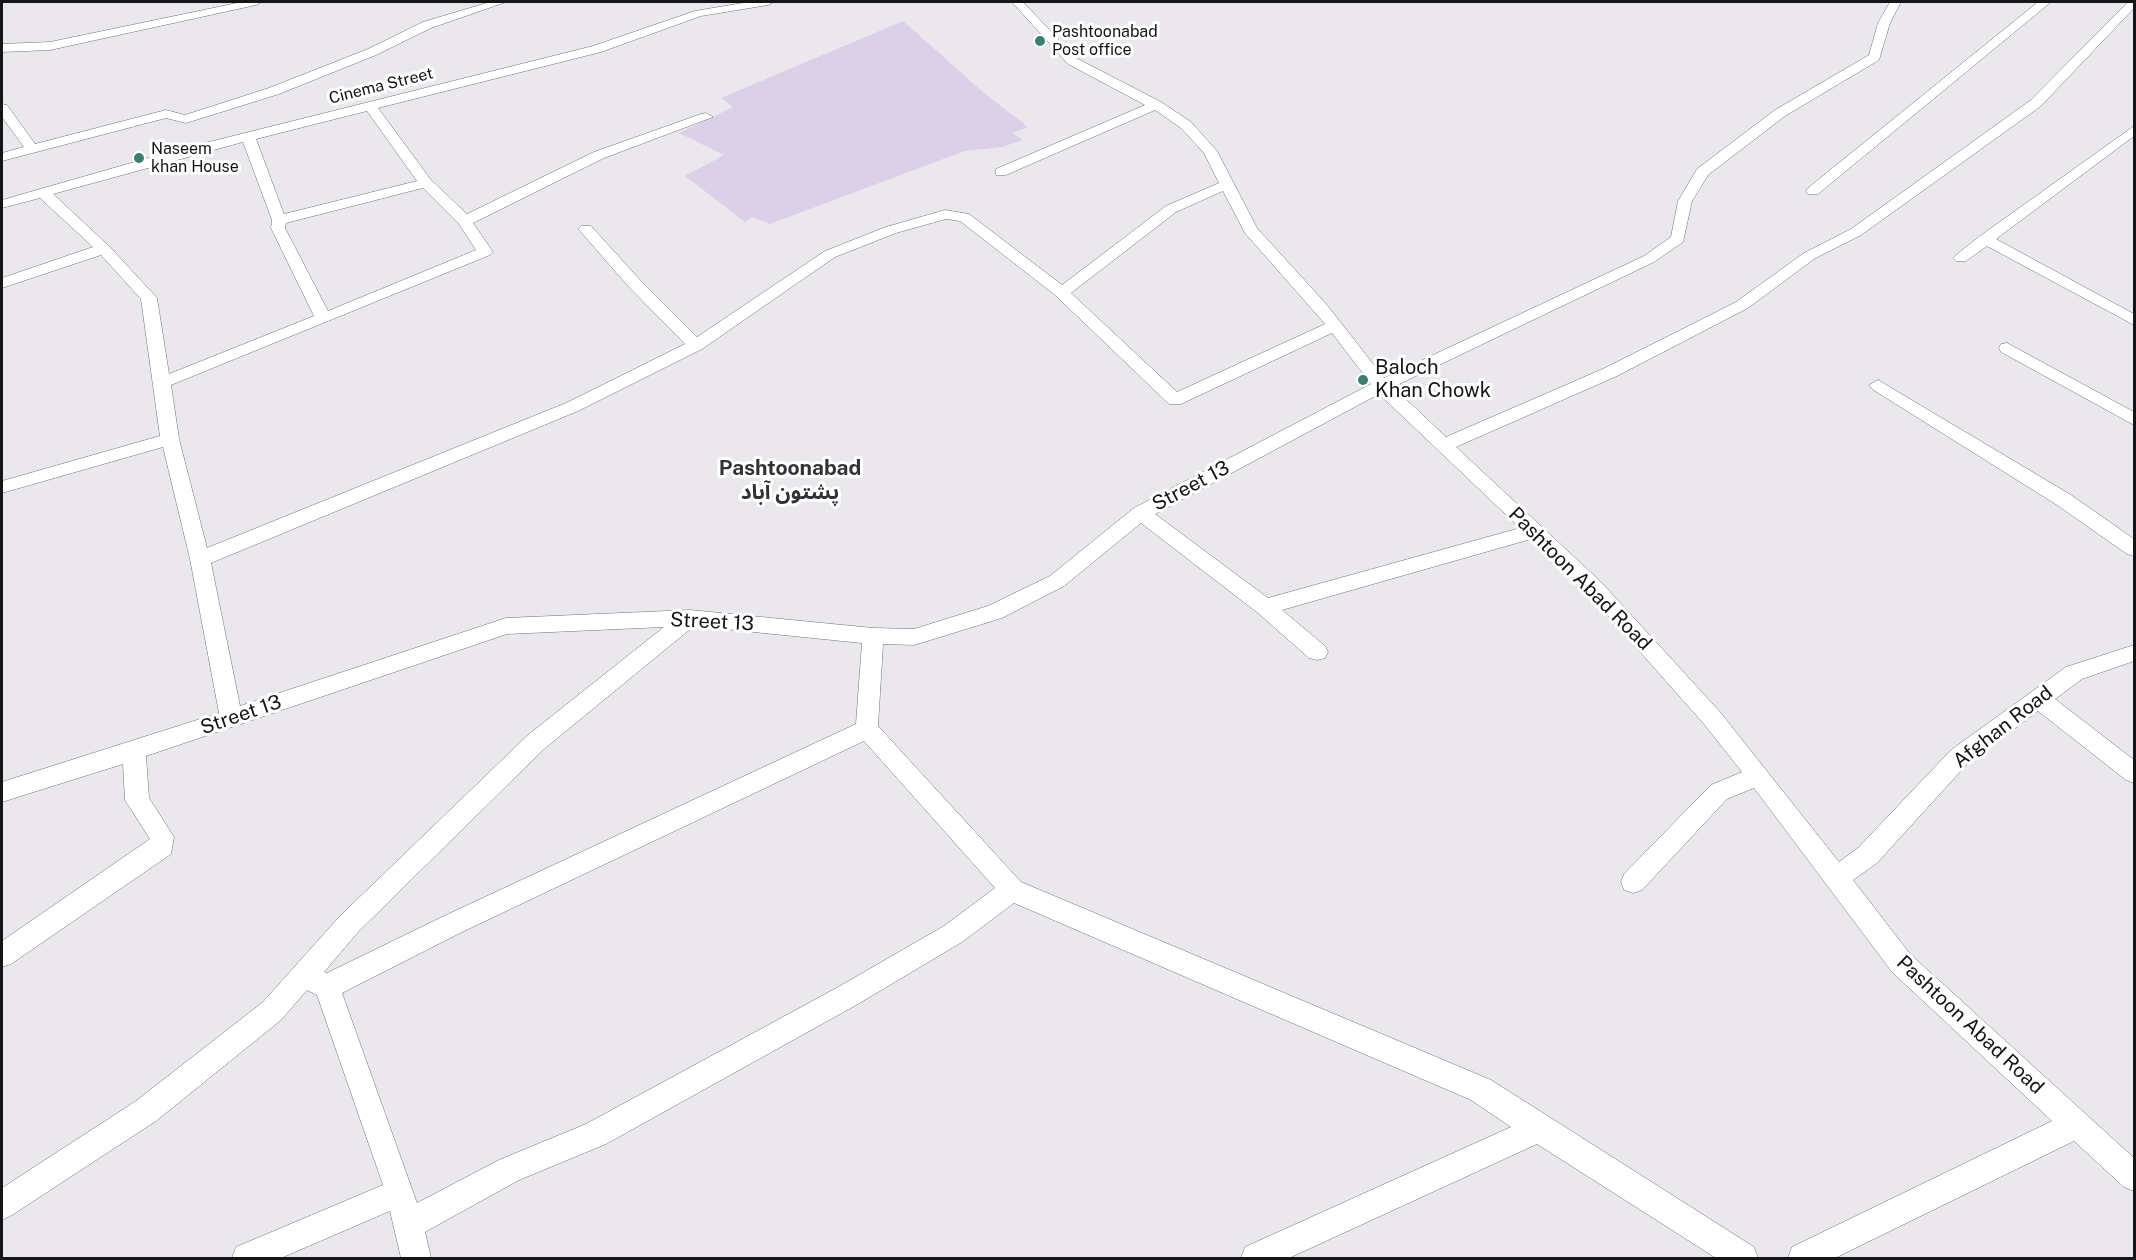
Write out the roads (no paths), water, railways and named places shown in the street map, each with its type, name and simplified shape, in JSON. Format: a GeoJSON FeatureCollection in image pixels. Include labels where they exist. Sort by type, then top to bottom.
{"type":"FeatureCollection","features":[{"type":"Feature","properties":{"kind":"street"},"geometry":{"type":"LineString","coordinates":[[2,48],[50,46],[256,2]]}},
{"type":"Feature","properties":{"kind":"street"},"geometry":{"type":"LineString","coordinates":[[2,157],[166,114],[186,120],[274,91],[372,52],[427,25],[500,2]]}},
{"type":"Feature","properties":{"kind":"street","name":"Cinema Street"},"geometry":{"type":"LineString","coordinates":[[2,204],[248,136],[597,49],[698,7],[768,2]]}},
{"type":"Feature","properties":{"kind":"street","name":"Pashtoon Abad Road"},"geometry":{"type":"LineString","coordinates":[[1017,2],[1072,61],[1156,105],[1186,125],[1210,151],[1250,230],[1335,325],[1381,386],[1594,587],[1712,718],[1901,963],[2077,1124],[2131,1167]]}},
{"type":"Feature","properties":{"kind":"street","name":"Street 13"},"geometry":{"type":"LineString","coordinates":[[2,792],[134,751],[506,626],[690,618],[873,636],[914,637],[995,612],[1057,581],[1141,513],[1381,386],[1649,259],[1678,239],[1685,201],[1702,172],[1780,113],[1875,57],[1884,23],[1896,2]]}},
{"type":"Feature","properties":{"kind":"street"},"geometry":{"type":"LineString","coordinates":[[1813,190],[2045,2]]}},
{"type":"Feature","properties":{"kind":"street"},"geometry":{"type":"LineString","coordinates":[[1444,445],[1611,372],[1742,305],[1809,256],[1856,232],[2036,103],[2134,2]]}},
{"type":"Feature","properties":{"kind":"street"},"geometry":{"type":"LineString","coordinates":[[1001,172],[1156,105]]}},
{"type":"Feature","properties":{"kind":"street"},"geometry":{"type":"LineString","coordinates":[[163,382],[485,252],[465,221],[426,183],[370,106]]}},
{"type":"Feature","properties":{"kind":"street"},"geometry":{"type":"LineString","coordinates":[[2,108],[32,149]]}},
{"type":"Feature","properties":{"kind":"street"},"geometry":{"type":"LineString","coordinates":[[465,221],[599,155],[706,117]]}},
{"type":"Feature","properties":{"kind":"street"},"geometry":{"type":"LineString","coordinates":[[1961,258],[2134,130]]}},
{"type":"Feature","properties":{"kind":"street"},"geometry":{"type":"LineString","coordinates":[[248,136],[279,220],[278,228],[323,318]]}},
{"type":"Feature","properties":{"kind":"street"},"geometry":{"type":"LineString","coordinates":[[279,220],[426,183]]}},
{"type":"Feature","properties":{"kind":"street"},"geometry":{"type":"LineString","coordinates":[[1061,292],[1081,280],[1171,209],[1228,184]]}},
{"type":"Feature","properties":{"kind":"street"},"geometry":{"type":"LineString","coordinates":[[42,193],[104,249],[149,298],[170,439],[200,559],[231,718]]}},
{"type":"Feature","properties":{"kind":"street"},"geometry":{"type":"LineString","coordinates":[[200,559],[572,407],[696,345],[830,254],[891,230],[945,214],[964,217],[1061,292],[1175,400],[1335,325]]}},
{"type":"Feature","properties":{"kind":"street"},"geometry":{"type":"LineString","coordinates":[[586,229],[634,283],[696,345]]}},
{"type":"Feature","properties":{"kind":"street"},"geometry":{"type":"LineString","coordinates":[[1985,239],[2134,320]]}},
{"type":"Feature","properties":{"kind":"street"},"geometry":{"type":"LineString","coordinates":[[2,283],[104,249]]}},
{"type":"Feature","properties":{"kind":"street"},"geometry":{"type":"LineString","coordinates":[[2007,348],[2134,419]]}},
{"type":"Feature","properties":{"kind":"street"},"geometry":{"type":"LineString","coordinates":[[1878,385],[2064,500],[2134,549]]}},
{"type":"Feature","properties":{"kind":"street"},"geometry":{"type":"LineString","coordinates":[[2,487],[170,439]]}},
{"type":"Feature","properties":{"kind":"street"},"geometry":{"type":"LineString","coordinates":[[1141,513],[1264,607],[1317,652]]}},
{"type":"Feature","properties":{"kind":"street"},"geometry":{"type":"LineString","coordinates":[[1264,607],[1535,531]]}},
{"type":"Feature","properties":{"kind":"street"},"geometry":{"type":"LineString","coordinates":[[316,981],[349,924],[536,742],[690,618]]}},
{"type":"Feature","properties":{"kind":"street"},"geometry":{"type":"LineString","coordinates":[[873,636],[867,729],[1012,890],[1481,1090],[1743,1258]]}},
{"type":"Feature","properties":{"kind":"street","name":"Afghan Road"},"geometry":{"type":"LineString","coordinates":[[1837,878],[1868,855],[1959,758],[2074,673],[2134,653]]}},
{"type":"Feature","properties":{"kind":"street"},"geometry":{"type":"LineString","coordinates":[[2039,699],[2134,773]]}},
{"type":"Feature","properties":{"kind":"street"},"geometry":{"type":"LineString","coordinates":[[2,1205],[146,1111],[272,1011],[316,981],[451,925],[867,729]]}},
{"type":"Feature","properties":{"kind":"street"},"geometry":{"type":"LineString","coordinates":[[2,955],[162,846],[162,837],[136,800],[134,751]]}},
{"type":"Feature","properties":{"kind":"street"},"geometry":{"type":"LineString","coordinates":[[1633,882],[1719,792],[1758,776]]}},
{"type":"Feature","properties":{"kind":"street"},"geometry":{"type":"LineString","coordinates":[[407,1225],[509,1170],[596,1134],[849,995],[953,934],[1012,890]]}},
{"type":"Feature","properties":{"kind":"street"},"geometry":{"type":"LineString","coordinates":[[316,981],[400,1192],[416,1258]]}},
{"type":"Feature","properties":{"kind":"street"},"geometry":{"type":"LineString","coordinates":[[1803,1258],[2077,1124]]}},
{"type":"Feature","properties":{"kind":"street"},"geometry":{"type":"LineString","coordinates":[[1256,1258],[1539,1129]]}},
{"type":"Feature","properties":{"kind":"street"},"geometry":{"type":"LineString","coordinates":[[247,1258],[400,1192]]}},
{"type":"Feature","properties":{"kind":"place","name":"Pashtoonabad Post office"},"geometry":{"type":"Point","coordinates":[1040,41]}},
{"type":"Feature","properties":{"kind":"place","name":"Naseem khan House"},"geometry":{"type":"Point","coordinates":[139,158]}},
{"type":"Feature","properties":{"kind":"place","name":"Baloch Khan Chowk"},"geometry":{"type":"Point","coordinates":[1363,380]}},
{"type":"Feature","properties":{"kind":"district","name":"Pashtoonabad پشتون آباد"},"geometry":{"type":"Point","coordinates":[790,481]}}]}
